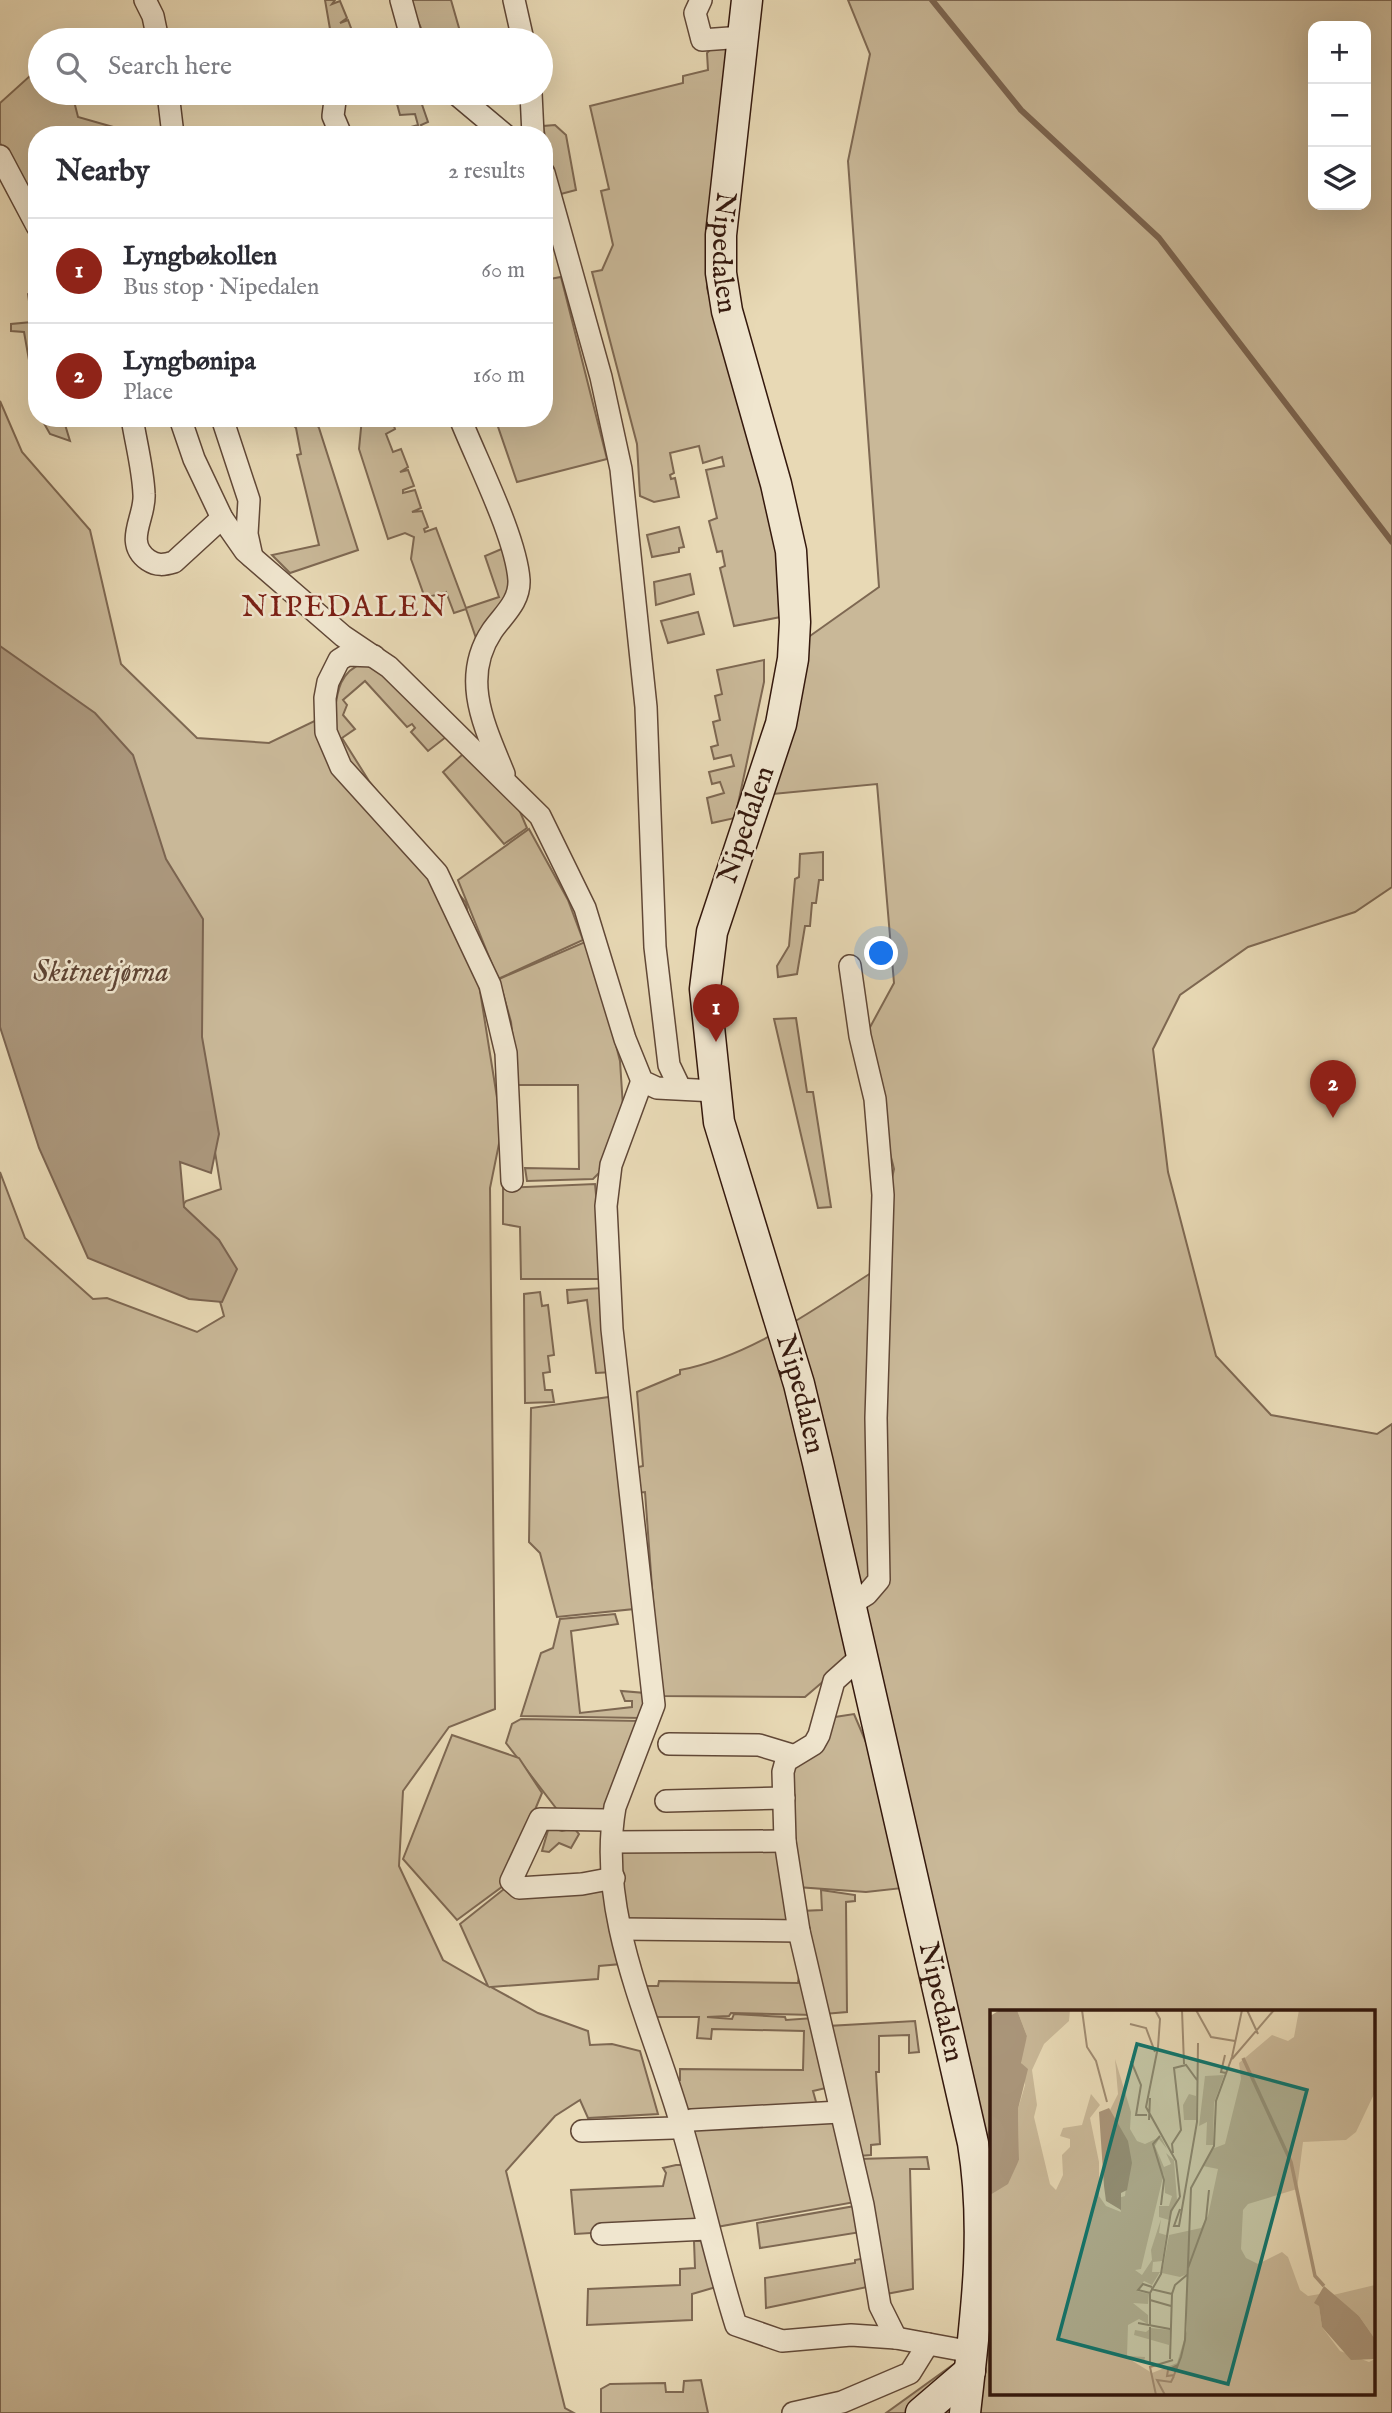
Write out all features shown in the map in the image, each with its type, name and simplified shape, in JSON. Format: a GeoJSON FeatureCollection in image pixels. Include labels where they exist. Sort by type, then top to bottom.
{"type":"FeatureCollection","features":[{"type":"Feature","properties":{"kind":"street"},"geometry":{"type":"LineString","coordinates":[[145,0],[155,28]]}},
{"type":"Feature","properties":{"kind":"street"},"geometry":{"type":"LineString","coordinates":[[158,28],[164,0]]}},
{"type":"Feature","properties":{"kind":"street"},"geometry":{"type":"LineString","coordinates":[[401,0],[409,28]]}},
{"type":"Feature","properties":{"kind":"street"},"geometry":{"type":"LineString","coordinates":[[514,0],[520,28]]}},
{"type":"Feature","properties":{"kind":"street"},"geometry":{"type":"LineString","coordinates":[[701,0],[695,13],[702,40],[743,37]]}},
{"type":"Feature","properties":{"kind":"street","name":"Nipedalen"},"geometry":{"type":"LineString","coordinates":[[747,0],[721,235],[721,273],[731,330],[784,517],[794,585],[795,622],[790,681],[781,724],[721,904],[707,959],[705,989],[715,1091],[726,1150],[799,1384],[976,2165],[980,2266],[977,2328],[965,2413]]}},
{"type":"Feature","properties":{"kind":"street"},"geometry":{"type":"LineString","coordinates":[[169,105],[172,126]]}},
{"type":"Feature","properties":{"kind":"street"},"geometry":{"type":"LineString","coordinates":[[334,105],[333,116],[337,126]]}},
{"type":"Feature","properties":{"kind":"street"},"geometry":{"type":"LineString","coordinates":[[469,105],[494,126]]}},
{"type":"Feature","properties":{"kind":"street"},"geometry":{"type":"LineString","coordinates":[[532,105],[533,126]]}},
{"type":"Feature","properties":{"kind":"street"},"geometry":{"type":"LineString","coordinates":[[0,156],[28,209]]}},
{"type":"Feature","properties":{"kind":"street"},"geometry":{"type":"LineString","coordinates":[[553,205],[601,377],[621,469],[646,707],[655,947],[670,1065],[680,1088]]}},
{"type":"Feature","properties":{"kind":"street"},"geometry":{"type":"LineString","coordinates":[[133,427],[144,494],[135,533],[144,557],[155,564],[174,562],[222,518]]}},
{"type":"Feature","properties":{"kind":"street"},"geometry":{"type":"LineString","coordinates":[[183,427],[194,459],[222,518],[253,559],[343,636],[374,656],[507,781],[548,830],[585,908],[625,1039],[642,1081],[611,1165],[606,1206],[612,1329],[653,1705],[615,1807],[612,1833],[614,1878],[621,1929],[633,1976],[682,2125],[707,2229],[736,2325],[782,2341],[851,2335],[928,2344],[971,2362],[921,2413]]}},
{"type":"Feature","properties":{"kind":"street"},"geometry":{"type":"LineString","coordinates":[[225,427],[249,500],[247,534],[253,559]]}},
{"type":"Feature","properties":{"kind":"street"},"geometry":{"type":"LineString","coordinates":[[464,427],[501,520],[519,581],[512,605],[483,647],[475,687],[481,720],[507,781]]}},
{"type":"Feature","properties":{"kind":"street"},"geometry":{"type":"LineString","coordinates":[[374,656],[348,655],[334,668],[325,698],[326,732],[341,767],[437,873],[490,985],[506,1054],[512,1181]]}},
{"type":"Feature","properties":{"kind":"street"},"geometry":{"type":"LineString","coordinates":[[850,966],[860,1035],[875,1099],[883,1195],[876,1418],[879,1580],[867,1594],[851,1604]]}},
{"type":"Feature","properties":{"kind":"street"},"geometry":{"type":"LineString","coordinates":[[642,1081],[657,1088],[715,1091]]}},
{"type":"Feature","properties":{"kind":"street"},"geometry":{"type":"LineString","coordinates":[[862,1656],[834,1681],[820,1735],[814,1744],[786,1761],[783,1772],[785,1841],[799,1931],[870,2239],[880,2306],[896,2339]]}},
{"type":"Feature","properties":{"kind":"street"},"geometry":{"type":"LineString","coordinates":[[669,1744],[760,1745],[792,1755]]}},
{"type":"Feature","properties":{"kind":"street"},"geometry":{"type":"LineString","coordinates":[[666,1801],[784,1798]]}},
{"type":"Feature","properties":{"kind":"street"},"geometry":{"type":"LineString","coordinates":[[612,1833],[605,1819],[540,1819],[511,1881],[519,1888],[541,1888],[614,1878]]}},
{"type":"Feature","properties":{"kind":"street"},"geometry":{"type":"LineString","coordinates":[[612,1833],[785,1841]]}},
{"type":"Feature","properties":{"kind":"street"},"geometry":{"type":"LineString","coordinates":[[621,1929],[799,1931]]}},
{"type":"Feature","properties":{"kind":"street"},"geometry":{"type":"LineString","coordinates":[[582,2132],[673,2128],[692,2120],[840,2112]]}},
{"type":"Feature","properties":{"kind":"street"},"geometry":{"type":"LineString","coordinates":[[602,2234],[707,2229]]}},
{"type":"Feature","properties":{"kind":"street"},"geometry":{"type":"LineString","coordinates":[[793,2413],[842,2402],[910,2373],[928,2344]]}},
{"type":"Feature","properties":{"kind":"shaded area"},"geometry":{"type":"Polygon","coordinates":[[[325,0],[335,0],[332,4],[340,1],[347,18],[340,23],[348,20],[351,28],[330,28],[325,0]]]}},
{"type":"Feature","properties":{"kind":"shaded area"},"geometry":{"type":"Polygon","coordinates":[[[409,0],[451,0],[459,28],[421,28],[409,0]]]}},
{"type":"Feature","properties":{"kind":"shaded area"},"geometry":{"type":"Polygon","coordinates":[[[848,0],[1392,0],[1392,887],[1355,912],[1248,947],[1180,995],[1153,1049],[1168,1172],[1216,1356],[1271,1415],[1377,1434],[1392,1424],[1392,2413],[886,2413],[965,2356],[971,2082],[860,1650],[805,1697],[660,1696],[645,1492],[636,1493],[634,1468],[643,1466],[637,1392],[680,1374],[680,1370],[706,1363],[756,1343],[803,1317],[871,1273],[894,1169],[862,1042],[894,983],[877,784],[752,796],[793,648],[879,587],[848,161],[870,54],[848,0]]]}},
{"type":"Feature","properties":{"kind":"shaded area"},"geometry":{"type":"Polygon","coordinates":[[[714,45],[730,49],[731,56],[707,288],[781,551],[786,616],[734,626],[720,568],[725,566],[722,551],[717,552],[709,521],[717,518],[706,470],[724,466],[722,457],[703,463],[699,446],[670,453],[674,473],[670,475],[671,479],[675,478],[679,497],[654,502],[640,496],[637,444],[592,272],[602,270],[613,245],[601,191],[609,189],[590,106],[683,83],[683,76],[708,70],[707,53],[714,45]]]}},
{"type":"Feature","properties":{"kind":"shaded area"},"geometry":{"type":"Polygon","coordinates":[[[28,78],[28,105],[75,105],[78,117],[110,126],[28,126],[28,194],[0,143],[0,103],[28,78]]]}},
{"type":"Feature","properties":{"kind":"shaded area"},"geometry":{"type":"Polygon","coordinates":[[[397,105],[422,105],[428,122],[421,126],[414,126],[418,125],[415,114],[400,115],[397,105]]]}},
{"type":"Feature","properties":{"kind":"shaded area"},"geometry":{"type":"Polygon","coordinates":[[[555,125],[566,135],[576,190],[557,195],[553,175],[553,126],[543,126],[555,125]]]}},
{"type":"Feature","properties":{"kind":"shaded area"},"geometry":{"type":"Polygon","coordinates":[[[561,277],[607,459],[517,482],[498,427],[553,427],[553,278],[561,277]]]}},
{"type":"Feature","properties":{"kind":"shaded area"},"geometry":{"type":"Polygon","coordinates":[[[28,322],[28,354],[24,332],[11,331],[11,324],[28,322]]]}},
{"type":"Feature","properties":{"kind":"shaded area"},"geometry":{"type":"Polygon","coordinates":[[[0,401],[22,452],[90,530],[121,664],[197,738],[269,743],[327,715],[333,723],[339,687],[347,673],[363,663],[384,675],[446,737],[428,751],[411,732],[415,728],[412,724],[407,727],[365,681],[343,700],[347,705],[343,715],[355,729],[342,738],[369,781],[466,903],[502,1129],[490,1188],[495,1709],[449,1727],[403,1791],[399,1866],[443,1960],[488,1986],[460,1924],[504,1889],[515,1891],[604,1884],[621,1964],[599,1966],[598,1979],[491,1987],[538,2013],[588,2031],[590,2045],[612,2044],[640,2051],[658,2114],[588,2118],[580,2100],[555,2116],[506,2171],[565,2408],[574,2413],[0,2413],[0,1172],[25,1238],[93,1299],[107,1298],[197,1332],[224,1316],[208,1258],[172,1218],[186,1201],[221,1189],[197,1040],[0,677],[0,401]]]}},
{"type":"Feature","properties":{"kind":"shaded area"},"geometry":{"type":"Polygon","coordinates":[[[46,427],[66,427],[70,441],[50,434],[46,427]]]}},
{"type":"Feature","properties":{"kind":"shaded area"},"geometry":{"type":"Polygon","coordinates":[[[361,427],[394,427],[386,434],[393,452],[401,449],[408,467],[400,472],[408,470],[414,486],[403,490],[403,493],[415,490],[421,508],[412,512],[422,511],[428,527],[424,529],[425,532],[436,528],[466,608],[499,597],[485,556],[504,548],[509,578],[506,598],[477,641],[466,609],[454,613],[446,592],[425,598],[411,559],[414,537],[405,533],[388,539],[359,449],[361,427]]]}},
{"type":"Feature","properties":{"kind":"shaded area"},"geometry":{"type":"Polygon","coordinates":[[[296,428],[319,428],[358,550],[290,573],[272,555],[319,545],[297,455],[301,454],[296,428]]]}},
{"type":"Feature","properties":{"kind":"shaded area"},"geometry":{"type":"Polygon","coordinates":[[[679,527],[684,547],[679,548],[679,552],[652,557],[647,535],[679,527]]]}},
{"type":"Feature","properties":{"kind":"shaded area"},"geometry":{"type":"Polygon","coordinates":[[[690,574],[694,594],[656,605],[654,582],[690,574]]]}},
{"type":"Feature","properties":{"kind":"shaded area"},"geometry":{"type":"Polygon","coordinates":[[[698,612],[704,634],[668,643],[661,621],[698,612]]]}},
{"type":"Feature","properties":{"kind":"shaded area"},"geometry":{"type":"Polygon","coordinates":[[[764,660],[764,682],[735,818],[712,823],[707,798],[724,793],[720,782],[712,784],[709,772],[734,766],[731,755],[714,759],[711,747],[718,745],[713,722],[720,720],[715,696],[722,694],[717,670],[764,660]]]}},
{"type":"Feature","properties":{"kind":"shaded area"},"geometry":{"type":"Polygon","coordinates":[[[463,754],[518,807],[527,828],[504,844],[443,772],[463,754]]]}},
{"type":"Feature","properties":{"kind":"shaded area"},"geometry":{"type":"Polygon","coordinates":[[[529,829],[568,900],[583,940],[498,979],[458,880],[529,829]]]}},
{"type":"Feature","properties":{"kind":"shaded area"},"geometry":{"type":"Polygon","coordinates":[[[823,852],[823,880],[819,880],[816,903],[812,903],[810,926],[805,926],[797,974],[778,977],[777,966],[789,946],[800,854],[823,852]]]}},
{"type":"Feature","properties":{"kind":"shaded area"},"geometry":{"type":"Polygon","coordinates":[[[585,942],[604,998],[620,1061],[623,1107],[603,1169],[593,1179],[527,1181],[525,1168],[579,1169],[578,1085],[518,1085],[511,1022],[499,979],[585,942]]]}},
{"type":"Feature","properties":{"kind":"shaded area"},"geometry":{"type":"Polygon","coordinates":[[[796,1018],[807,1092],[813,1092],[831,1207],[818,1208],[774,1019],[796,1018]]]}},
{"type":"Feature","properties":{"kind":"shaded area"},"geometry":{"type":"Polygon","coordinates":[[[595,1184],[604,1279],[521,1279],[520,1227],[503,1224],[503,1188],[595,1184]]]}},
{"type":"Feature","properties":{"kind":"shaded area"},"geometry":{"type":"Polygon","coordinates":[[[604,1288],[613,1372],[596,1373],[587,1300],[568,1303],[567,1290],[604,1288]]]}},
{"type":"Feature","properties":{"kind":"shaded area"},"geometry":{"type":"Polygon","coordinates":[[[540,1292],[542,1306],[548,1305],[554,1355],[548,1356],[550,1372],[543,1373],[545,1390],[552,1390],[554,1402],[525,1403],[524,1294],[540,1292]]]}},
{"type":"Feature","properties":{"kind":"shaded area"},"geometry":{"type":"Polygon","coordinates":[[[616,1396],[634,1609],[557,1617],[540,1553],[529,1542],[531,1408],[616,1396]]]}},
{"type":"Feature","properties":{"kind":"shaded area"},"geometry":{"type":"Polygon","coordinates":[[[615,1614],[618,1624],[571,1631],[580,1713],[632,1707],[632,1701],[625,1701],[621,1691],[645,1693],[641,1718],[521,1716],[541,1653],[553,1648],[560,1619],[615,1614]]]}},
{"type":"Feature","properties":{"kind":"shaded area"},"geometry":{"type":"Polygon","coordinates":[[[854,1714],[874,1761],[903,1888],[866,1892],[797,1887],[791,1775],[794,1766],[835,1717],[854,1714]]]}},
{"type":"Feature","properties":{"kind":"shaded area"},"geometry":{"type":"Polygon","coordinates":[[[521,1719],[642,1721],[604,1811],[559,1812],[506,1743],[512,1724],[521,1719]]]}},
{"type":"Feature","properties":{"kind":"shaded area"},"geometry":{"type":"Polygon","coordinates":[[[452,1735],[519,1758],[542,1793],[503,1886],[457,1920],[403,1859],[452,1735]]]}},
{"type":"Feature","properties":{"kind":"shaded area"},"geometry":{"type":"Polygon","coordinates":[[[549,1827],[562,1831],[574,1828],[579,1834],[571,1848],[559,1843],[549,1852],[542,1851],[549,1827]]]}},
{"type":"Feature","properties":{"kind":"shaded area"},"geometry":{"type":"Polygon","coordinates":[[[623,1849],[783,1849],[793,1921],[633,1925],[623,1914],[619,1855],[623,1849]]]}},
{"type":"Feature","properties":{"kind":"shaded area"},"geometry":{"type":"Polygon","coordinates":[[[821,1890],[855,1895],[855,1901],[846,1902],[847,2012],[824,2014],[801,1911],[822,1910],[821,1890]]]}},
{"type":"Feature","properties":{"kind":"shaded area"},"geometry":{"type":"Polygon","coordinates":[[[799,1976],[814,2015],[731,2013],[729,2016],[707,2017],[732,2019],[734,2014],[785,2017],[786,2020],[814,2018],[830,2087],[813,2091],[818,2109],[684,2109],[672,2081],[680,2080],[680,2069],[803,2070],[804,2031],[712,2029],[711,2039],[697,2038],[699,2017],[654,2017],[646,1986],[658,1986],[659,1981],[798,1983],[799,1976]]]}},
{"type":"Feature","properties":{"kind":"shaded area"},"geometry":{"type":"Polygon","coordinates":[[[915,2021],[919,2052],[909,2053],[909,2035],[879,2036],[879,2072],[876,2072],[880,2144],[871,2145],[871,2155],[859,2156],[828,2026],[915,2021]]]}},
{"type":"Feature","properties":{"kind":"shaded area"},"geometry":{"type":"Polygon","coordinates":[[[837,2118],[855,2202],[711,2228],[692,2125],[837,2118]]]}},
{"type":"Feature","properties":{"kind":"shaded area"},"geometry":{"type":"Polygon","coordinates":[[[927,2157],[929,2169],[910,2169],[913,2289],[886,2294],[858,2159],[927,2157]]]}},
{"type":"Feature","properties":{"kind":"shaded area"},"geometry":{"type":"Polygon","coordinates":[[[688,2165],[699,2216],[690,2227],[575,2234],[571,2190],[663,2186],[666,2173],[663,2168],[688,2165]]]}},
{"type":"Feature","properties":{"kind":"shaded area"},"geometry":{"type":"Polygon","coordinates":[[[855,2206],[861,2232],[760,2248],[757,2223],[855,2206]]]}},
{"type":"Feature","properties":{"kind":"shaded area"},"geometry":{"type":"Polygon","coordinates":[[[694,2241],[704,2241],[716,2287],[692,2294],[692,2320],[587,2325],[588,2289],[680,2285],[680,2269],[695,2268],[694,2241]]]}},
{"type":"Feature","properties":{"kind":"shaded area"},"geometry":{"type":"Polygon","coordinates":[[[866,2258],[872,2286],[766,2308],[765,2278],[855,2263],[855,2260],[866,2258]]]}},
{"type":"Feature","properties":{"kind":"shaded area"},"geometry":{"type":"Polygon","coordinates":[[[701,2380],[708,2413],[601,2413],[601,2389],[610,2384],[665,2383],[666,2392],[683,2392],[684,2381],[701,2380]]]}},
{"type":"Feature","properties":{"kind":"water","name":"Skitnetjørna"},"geometry":{"type":"Polygon","coordinates":[[[0,646],[95,713],[133,755],[166,859],[203,919],[202,1037],[219,1134],[211,1173],[180,1162],[184,1207],[219,1240],[237,1269],[222,1302],[189,1299],[88,1258],[39,1148],[0,1027],[0,646]]]}},
{"type":"Feature","properties":{"kind":"waterway"},"geometry":{"type":"LineString","coordinates":[[932,0],[1021,110],[1159,238],[1392,542]]}},
{"type":"Feature","properties":{"kind":"place","name":"Lyngbøkollen"},"geometry":{"type":"Point","coordinates":[716,1042]}},
{"type":"Feature","properties":{"kind":"place","name":"Lyngbønipa"},"geometry":{"type":"Point","coordinates":[1333,1118]}},
{"type":"Feature","properties":{"kind":"district","name":"NIPEDALEN"},"geometry":{"type":"Point","coordinates":[345,608]}}]}
